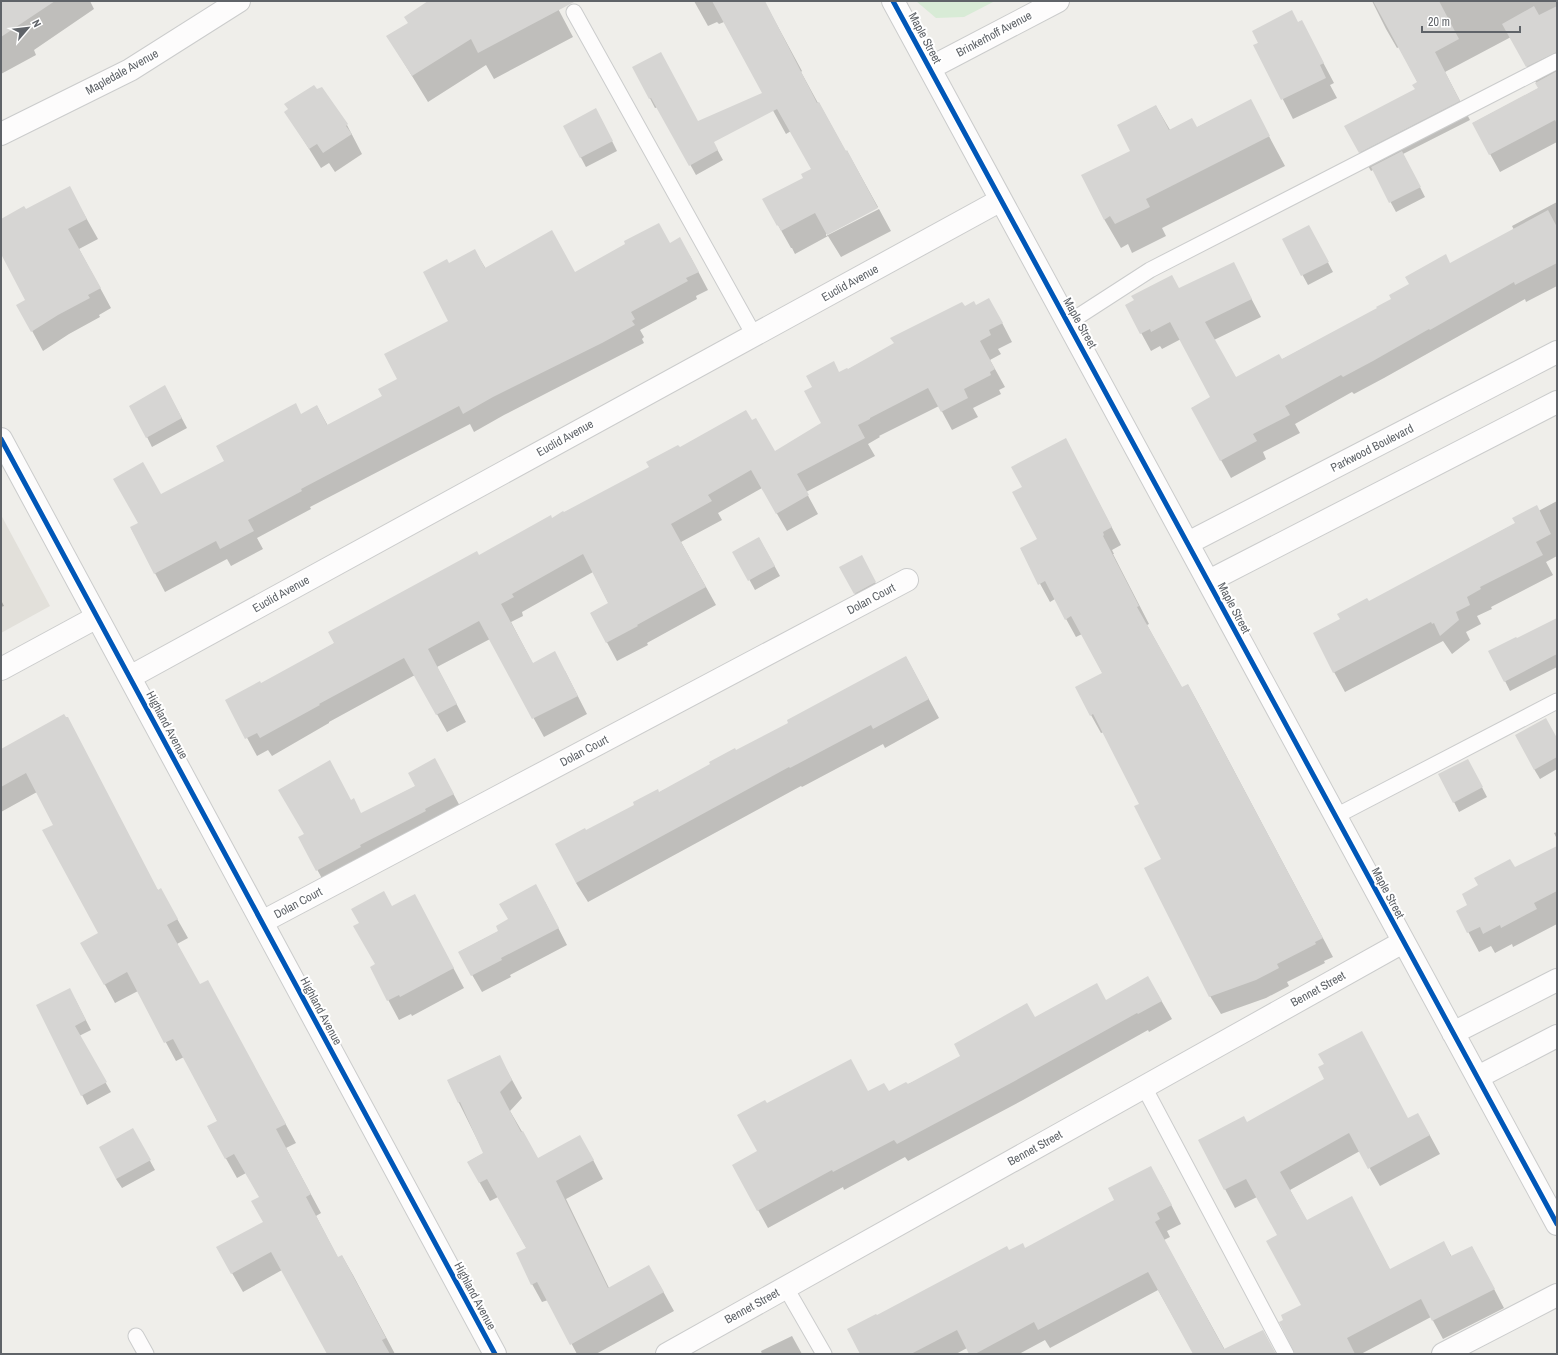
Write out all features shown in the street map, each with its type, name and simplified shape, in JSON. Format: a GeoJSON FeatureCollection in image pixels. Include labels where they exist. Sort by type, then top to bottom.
{"type":"FeatureCollection","features":[{"type":"Feature","properties":{"kind":"street","name":"Mapledale Avenue"},"geometry":{"type":"LineString","coordinates":[[1,134],[130,70],[239,1]]}},
{"type":"Feature","properties":{"kind":"street","name":"Maple Street"},"geometry":{"type":"LineString","coordinates":[[893,1],[1557,1224]]}},
{"type":"Feature","properties":{"kind":"street","name":"Brinkerhoff Avenue"},"geometry":{"type":"LineString","coordinates":[[930,68],[1058,1]]}},
{"type":"Feature","properties":{"kind":"street","name":"Euclid Avenue"},"geometry":{"type":"LineString","coordinates":[[130,677],[1001,200]]}},
{"type":"Feature","properties":{"kind":"street","name":"Parkwood Boulevard"},"geometry":{"type":"LineString","coordinates":[[1188,543],[1557,352]]}},
{"type":"Feature","properties":{"kind":"street"},"geometry":{"type":"LineString","coordinates":[[1209,581],[1557,402]]}},
{"type":"Feature","properties":{"kind":"street"},"geometry":{"type":"LineString","coordinates":[[1,439],[97,617],[1,669]]}},
{"type":"Feature","properties":{"kind":"street","name":"Dolan Court"},"geometry":{"type":"LineString","coordinates":[[262,922],[907,580]]}},
{"type":"Feature","properties":{"kind":"street","name":"Highland Avenue"},"geometry":{"type":"LineString","coordinates":[[97,617],[495,1354]]}},
{"type":"Feature","properties":{"kind":"street","name":"Bennet Street"},"geometry":{"type":"LineString","coordinates":[[667,1354],[1403,942]]}},
{"type":"Feature","properties":{"kind":"street"},"geometry":{"type":"LineString","coordinates":[[1453,1033],[1557,980]]}},
{"type":"Feature","properties":{"kind":"street"},"geometry":{"type":"LineString","coordinates":[[1478,1077],[1557,1036]]}},
{"type":"Feature","properties":{"kind":"street"},"geometry":{"type":"LineString","coordinates":[[1443,1354],[1557,1295]]}},
{"type":"Feature","properties":{"kind":"lane"},"geometry":{"type":"LineString","coordinates":[[574,12],[754,335]]}},
{"type":"Feature","properties":{"kind":"lane"},"geometry":{"type":"LineString","coordinates":[[1068,323],[1150,270],[1557,61]]}},
{"type":"Feature","properties":{"kind":"lane"},"geometry":{"type":"LineString","coordinates":[[1336,816],[1557,701]]}},
{"type":"Feature","properties":{"kind":"lane"},"geometry":{"type":"LineString","coordinates":[[1144,1087],[1286,1354]]}},
{"type":"Feature","properties":{"kind":"lane"},"geometry":{"type":"LineString","coordinates":[[786,1288],[824,1354]]}},
{"type":"Feature","properties":{"kind":"lane"},"geometry":{"type":"LineString","coordinates":[[136,1336],[146,1354]]}},
{"type":"Feature","properties":{"kind":"shaded area"},"geometry":{"type":"Polygon","coordinates":[[[1,515],[50,606],[1,633],[1,515]]]}},
{"type":"Feature","properties":{"kind":"green space"},"geometry":{"type":"Polygon","coordinates":[[[916,1],[995,1],[964,17],[936,18],[916,1]]]}},
{"type":"Feature","properties":{"kind":"building"},"geometry":{"type":"Polygon","coordinates":[[[1,1],[55,1],[1,37],[1,1]]]}},
{"type":"Feature","properties":{"kind":"building"},"geometry":{"type":"Polygon","coordinates":[[[428,1],[576,1],[478,53],[471,39],[412,76],[386,36],[408,23],[404,17],[428,1]]]}},
{"type":"Feature","properties":{"kind":"building"},"geometry":{"type":"Polygon","coordinates":[[[712,1],[765,1],[817,103],[819,102],[846,151],[847,150],[878,208],[827,235],[815,213],[781,231],[762,199],[803,178],[801,174],[811,169],[777,109],[714,142],[718,150],[689,166],[651,98],[649,99],[632,67],[661,52],[698,121],[762,93],[712,1]]]}},
{"type":"Feature","properties":{"kind":"building"},"geometry":{"type":"Polygon","coordinates":[[[1373,1],[1439,1],[1459,39],[1435,52],[1460,101],[1359,153],[1344,126],[1415,89],[1412,85],[1417,82],[1373,1]]]}},
{"type":"Feature","properties":{"kind":"building"},"geometry":{"type":"Polygon","coordinates":[[[1534,6],[1539,15],[1557,6],[1557,52],[1526,67],[1502,24],[1534,6]]]}},
{"type":"Feature","properties":{"kind":"building"},"geometry":{"type":"Polygon","coordinates":[[[1292,10],[1298,22],[1302,20],[1324,63],[1320,65],[1326,78],[1281,100],[1253,45],[1258,43],[1252,31],[1292,10]]]}},
{"type":"Feature","properties":{"kind":"building"},"geometry":{"type":"Polygon","coordinates":[[[1557,71],[1557,124],[1555,120],[1489,155],[1472,123],[1538,88],[1535,83],[1557,71]]]}},
{"type":"Feature","properties":{"kind":"building"},"geometry":{"type":"Polygon","coordinates":[[[314,85],[317,89],[322,87],[348,124],[346,126],[352,134],[323,153],[317,144],[309,149],[284,112],[288,109],[284,104],[314,85]]]}},
{"type":"Feature","properties":{"kind":"building"},"geometry":{"type":"Polygon","coordinates":[[[1251,99],[1270,136],[1146,199],[1150,207],[1115,224],[1110,216],[1104,220],[1081,175],[1130,151],[1117,125],[1156,105],[1169,130],[1192,118],[1197,127],[1251,99]]]}},
{"type":"Feature","properties":{"kind":"building"},"geometry":{"type":"Polygon","coordinates":[[[596,108],[613,141],[580,158],[563,126],[596,108]]]}},
{"type":"Feature","properties":{"kind":"building"},"geometry":{"type":"Polygon","coordinates":[[[1402,151],[1421,187],[1389,203],[1371,167],[1402,151]]]}},
{"type":"Feature","properties":{"kind":"building"},"geometry":{"type":"Polygon","coordinates":[[[70,186],[87,219],[68,229],[101,288],[88,295],[90,298],[58,315],[31,332],[16,305],[25,300],[1,254],[1,219],[24,206],[26,209],[70,186]]]}},
{"type":"Feature","properties":{"kind":"building"},"geometry":{"type":"Polygon","coordinates":[[[1548,210],[1557,227],[1557,263],[1515,285],[1514,282],[1373,361],[1343,377],[1341,375],[1285,406],[1290,415],[1253,434],[1257,441],[1220,461],[1191,408],[1210,397],[1170,322],[1151,332],[1150,329],[1140,334],[1125,305],[1134,300],[1131,296],[1172,275],[1179,288],[1234,262],[1252,299],[1205,322],[1236,377],[1279,354],[1282,359],[1377,308],[1376,307],[1391,299],[1389,295],[1409,284],[1405,277],[1446,254],[1450,263],[1548,210]]]}},
{"type":"Feature","properties":{"kind":"building"},"geometry":{"type":"Polygon","coordinates":[[[659,223],[670,243],[680,237],[699,272],[686,278],[688,281],[631,312],[635,319],[632,321],[635,325],[493,397],[463,414],[459,406],[301,489],[302,491],[248,520],[254,531],[220,549],[216,541],[154,574],[130,527],[138,523],[113,479],[143,462],[161,494],[224,461],[216,446],[296,403],[301,414],[317,405],[327,425],[382,396],[378,389],[397,379],[384,354],[448,321],[423,272],[447,259],[449,263],[475,249],[485,268],[552,230],[575,272],[625,244],[624,241],[659,223]]]}},
{"type":"Feature","properties":{"kind":"building"},"geometry":{"type":"Polygon","coordinates":[[[1309,225],[1329,262],[1301,276],[1282,239],[1309,225]]]}},
{"type":"Feature","properties":{"kind":"building"},"geometry":{"type":"Polygon","coordinates":[[[989,298],[1003,323],[989,330],[991,335],[980,341],[995,369],[990,372],[991,375],[964,389],[968,398],[941,412],[928,388],[858,425],[865,438],[797,474],[809,495],[776,514],[751,470],[708,495],[712,501],[671,524],[706,587],[606,643],[590,613],[608,603],[583,554],[512,594],[514,597],[501,604],[533,663],[555,651],[578,696],[532,719],[479,621],[428,649],[457,704],[436,715],[404,658],[260,738],[257,733],[245,739],[225,700],[260,681],[261,683],[334,643],[328,632],[477,551],[479,555],[551,515],[552,518],[649,467],[646,462],[678,445],[680,447],[746,410],[752,420],[756,418],[775,451],[821,423],[804,391],[812,387],[806,376],[834,361],[839,372],[847,368],[848,369],[894,343],[890,338],[962,302],[965,306],[974,301],[976,305],[989,298]]]}},
{"type":"Feature","properties":{"kind":"building"},"geometry":{"type":"Polygon","coordinates":[[[165,385],[182,418],[146,438],[129,406],[165,385]]]}},
{"type":"Feature","properties":{"kind":"building"},"geometry":{"type":"Polygon","coordinates":[[[1066,438],[1112,527],[1103,532],[1103,536],[1139,606],[1137,607],[1182,687],[1188,684],[1323,938],[1315,942],[1316,944],[1277,964],[1279,968],[1256,980],[1209,997],[1144,868],[1161,859],[1134,806],[1139,804],[1093,714],[1090,716],[1075,687],[1102,673],[1071,616],[1065,620],[1045,581],[1038,585],[1020,548],[1037,539],[1012,492],[1022,487],[1011,467],[1066,438]]]}},
{"type":"Feature","properties":{"kind":"building"},"geometry":{"type":"Polygon","coordinates":[[[1537,505],[1551,534],[1536,542],[1543,555],[1480,587],[1481,589],[1467,597],[1470,605],[1456,612],[1459,620],[1440,636],[1434,623],[1432,624],[1431,622],[1333,673],[1313,633],[1340,619],[1337,614],[1367,598],[1369,601],[1515,523],[1512,518],[1537,505]]]}},
{"type":"Feature","properties":{"kind":"building"},"geometry":{"type":"Polygon","coordinates":[[[759,537],[775,566],[748,581],[732,552],[759,537]]]}},
{"type":"Feature","properties":{"kind":"building"},"geometry":{"type":"Polygon","coordinates":[[[862,555],[876,582],[854,594],[839,567],[862,555]]]}},
{"type":"Feature","properties":{"kind":"building"},"geometry":{"type":"Polygon","coordinates":[[[1557,618],[1557,654],[1504,682],[1488,651],[1557,618]]]}},
{"type":"Feature","properties":{"kind":"building"},"geometry":{"type":"Polygon","coordinates":[[[906,656],[929,699],[873,729],[871,725],[790,768],[789,767],[576,883],[555,844],[634,805],[633,802],[658,789],[659,792],[710,764],[709,762],[735,748],[736,750],[788,723],[787,720],[906,656]]]}},
{"type":"Feature","properties":{"kind":"building"},"geometry":{"type":"Polygon","coordinates":[[[64,714],[68,717],[158,890],[161,888],[178,919],[167,925],[200,984],[208,980],[286,1124],[276,1129],[311,1194],[306,1197],[338,1257],[342,1255],[386,1338],[382,1340],[390,1354],[327,1354],[271,1252],[231,1274],[216,1247],[263,1222],[251,1201],[259,1197],[234,1154],[225,1159],[207,1126],[217,1121],[173,1039],[164,1043],[127,972],[104,985],[80,943],[98,933],[42,830],[53,825],[26,773],[1,787],[1,749],[64,714]]]}},
{"type":"Feature","properties":{"kind":"building"},"geometry":{"type":"Polygon","coordinates":[[[1546,718],[1557,738],[1557,757],[1534,770],[1515,735],[1546,718]]]}},
{"type":"Feature","properties":{"kind":"building"},"geometry":{"type":"Polygon","coordinates":[[[435,758],[454,794],[425,809],[426,811],[360,845],[361,847],[316,871],[298,837],[304,834],[278,790],[330,760],[351,800],[354,798],[361,813],[415,786],[408,773],[435,758]]]}},
{"type":"Feature","properties":{"kind":"building"},"geometry":{"type":"Polygon","coordinates":[[[1468,759],[1483,787],[1453,803],[1438,774],[1468,759]]]}},
{"type":"Feature","properties":{"kind":"building"},"geometry":{"type":"Polygon","coordinates":[[[1557,846],[1557,891],[1534,903],[1537,909],[1501,928],[1500,925],[1483,934],[1480,927],[1467,933],[1456,911],[1467,905],[1462,894],[1478,885],[1474,878],[1510,859],[1515,867],[1557,846]]]}},
{"type":"Feature","properties":{"kind":"building"},"geometry":{"type":"Polygon","coordinates":[[[536,884],[559,928],[501,958],[502,960],[471,976],[458,952],[498,931],[496,926],[508,919],[499,904],[536,884]]]}},
{"type":"Feature","properties":{"kind":"building"},"geometry":{"type":"Polygon","coordinates":[[[384,891],[392,906],[415,894],[454,968],[400,997],[399,995],[387,1001],[370,967],[375,964],[353,926],[359,923],[351,909],[384,891]]]}},
{"type":"Feature","properties":{"kind":"building"},"geometry":{"type":"Polygon","coordinates":[[[1148,976],[1162,1001],[1138,1014],[1137,1013],[897,1144],[894,1140],[833,1172],[832,1170],[757,1211],[732,1165],[757,1151],[737,1115],[765,1100],[767,1103],[851,1059],[868,1091],[884,1083],[889,1091],[906,1082],[908,1084],[960,1056],[954,1044],[1027,1003],[1035,1017],[1097,983],[1106,1000],[1148,976]]]}},
{"type":"Feature","properties":{"kind":"building"},"geometry":{"type":"Polygon","coordinates":[[[70,988],[86,1020],[75,1026],[107,1082],[81,1096],[36,1005],[70,988]]]}},
{"type":"Feature","properties":{"kind":"building"},"geometry":{"type":"Polygon","coordinates":[[[1362,1031],[1408,1118],[1418,1113],[1430,1135],[1368,1169],[1349,1133],[1280,1172],[1307,1220],[1352,1196],[1390,1269],[1444,1241],[1451,1256],[1472,1246],[1495,1289],[1432,1321],[1421,1299],[1347,1338],[1355,1354],[1295,1354],[1279,1322],[1283,1320],[1281,1315],[1301,1305],[1266,1241],[1277,1235],[1246,1179],[1224,1190],[1198,1140],[1244,1116],[1247,1122],[1324,1079],[1318,1067],[1324,1064],[1318,1054],[1362,1031]]]}},
{"type":"Feature","properties":{"kind":"building"},"geometry":{"type":"Polygon","coordinates":[[[500,1055],[512,1080],[500,1092],[521,1132],[523,1131],[538,1158],[580,1135],[594,1160],[556,1181],[608,1288],[649,1265],[664,1292],[570,1345],[537,1282],[531,1285],[516,1253],[526,1248],[487,1179],[479,1183],[467,1162],[483,1153],[460,1102],[458,1103],[447,1080],[500,1055]]]}},
{"type":"Feature","properties":{"kind":"building"},"geometry":{"type":"Polygon","coordinates":[[[133,1128],[151,1160],[116,1179],[99,1147],[133,1128]]]}},
{"type":"Feature","properties":{"kind":"building"},"geometry":{"type":"Polygon","coordinates":[[[1151,1166],[1172,1205],[1157,1213],[1160,1219],[1155,1222],[1224,1349],[1263,1330],[1276,1354],[1193,1354],[1148,1272],[1038,1330],[1034,1322],[975,1354],[969,1354],[957,1330],[911,1354],[860,1354],[847,1329],[876,1314],[877,1315],[1007,1246],[1009,1250],[1023,1243],[1025,1248],[1114,1200],[1108,1188],[1151,1166]]]}},
{"type":"Feature","properties":{"kind":"cycle path"},"geometry":{"type":"LineString","coordinates":[[893,1],[1557,1224]]}},
{"type":"Feature","properties":{"kind":"cycle path"},"geometry":{"type":"LineString","coordinates":[[1,439],[495,1354]]}}]}
